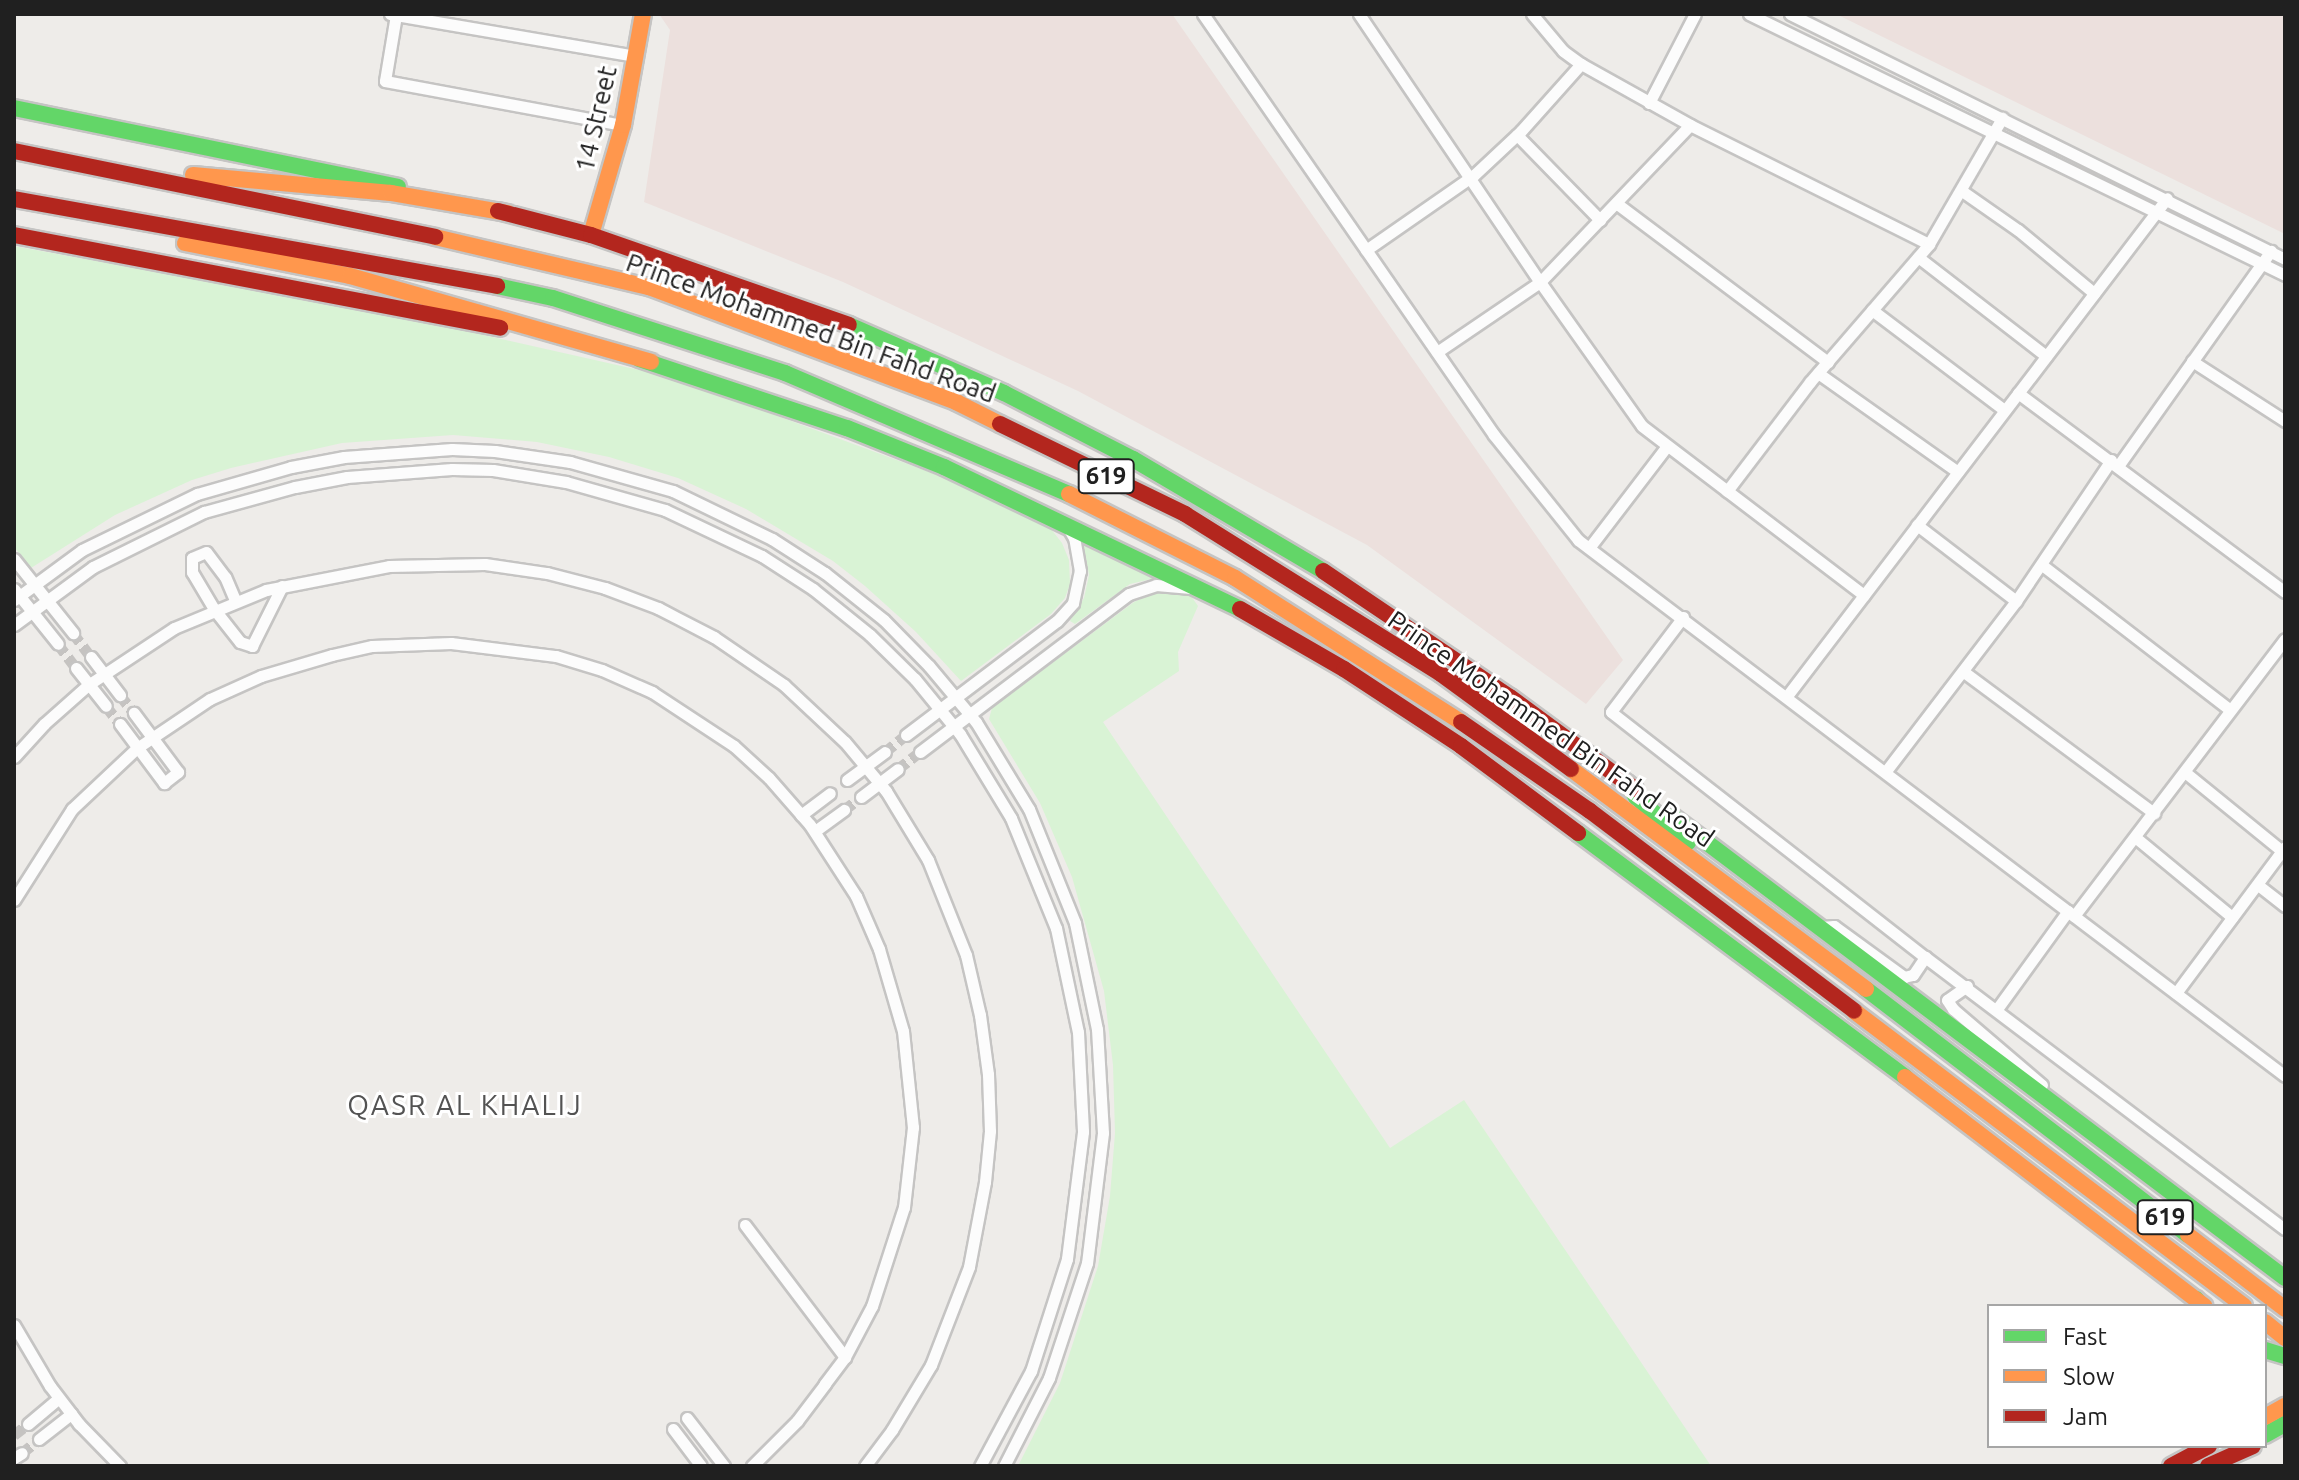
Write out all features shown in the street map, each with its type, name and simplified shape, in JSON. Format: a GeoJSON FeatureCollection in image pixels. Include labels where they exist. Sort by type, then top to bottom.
{"type":"FeatureCollection","features":[{"type":"Feature","properties":{"kind":"main road","name":"14 Street"},"geometry":{"type":"LineString","coordinates":[[591,235],[623,125],[643,14]]}},
{"type":"Feature","properties":{"kind":"main road"},"geometry":{"type":"LineString","coordinates":[[14,108],[368,179],[591,235],[826,315],[1004,393],[1133,459],[1355,590],[1627,783],[2285,1278]]}},
{"type":"Feature","properties":{"kind":"main road","name":"Prince Mohammed Bin Fahd Road"},"geometry":{"type":"LineString","coordinates":[[14,151],[340,215],[649,287],[956,402],[1185,514],[1441,674],[1726,883],[2285,1309]]}},
{"type":"Feature","properties":{"kind":"main road"},"geometry":{"type":"LineString","coordinates":[[92,166],[391,193],[507,213]]}},
{"type":"Feature","properties":{"kind":"main road"},"geometry":{"type":"LineString","coordinates":[[14,201],[350,276],[651,362],[847,428],[1063,520],[1208,591],[1344,669],[1461,746],[1916,1085],[2201,1304]]}},
{"type":"Feature","properties":{"kind":"main road","name":"Prince Mohammed Bin Fahd Road"},"geometry":{"type":"LineString","coordinates":[[14,201],[418,270],[553,298],[785,373],[1044,482],[1235,578],[1455,718],[1590,811],[2241,1304]]}},
{"type":"Feature","properties":{"kind":"main road"},"geometry":{"type":"LineString","coordinates":[[14,235],[415,309],[651,362]]}},
{"type":"Feature","properties":{"kind":"main road"},"geometry":{"type":"LineString","coordinates":[[1627,783],[1636,797],[1713,864],[1726,883]]}},
{"type":"Feature","properties":{"kind":"main road"},"geometry":{"type":"LineString","coordinates":[[2267,1324],[2285,1338]]}},
{"type":"Feature","properties":{"kind":"main road"},"geometry":{"type":"LineString","coordinates":[[2267,1416],[2285,1406]]}},
{"type":"Feature","properties":{"kind":"main road"},"geometry":{"type":"LineString","coordinates":[[2267,1437],[2285,1424]]}},
{"type":"Feature","properties":{"kind":"main road"},"geometry":{"type":"LineString","coordinates":[[2171,1466],[2196,1448]]}},
{"type":"Feature","properties":{"kind":"main road"},"geometry":{"type":"LineString","coordinates":[[2171,1466],[2205,1448]]}},
{"type":"Feature","properties":{"kind":"main road"},"geometry":{"type":"LineString","coordinates":[[2208,1466],[2241,1448]]}},
{"type":"Feature","properties":{"kind":"main road"},"geometry":{"type":"LineString","coordinates":[[2208,1466],[2248,1448]]}},
{"type":"Feature","properties":{"kind":"street"},"geometry":{"type":"LineString","coordinates":[[390,14],[444,18],[635,56]]}},
{"type":"Feature","properties":{"kind":"street"},"geometry":{"type":"LineString","coordinates":[[1203,14],[1537,493],[1589,548],[2285,1076]]}},
{"type":"Feature","properties":{"kind":"street"},"geometry":{"type":"LineString","coordinates":[[1359,14],[1468,179],[1642,426],[1864,595]]}},
{"type":"Feature","properties":{"kind":"street"},"geometry":{"type":"LineString","coordinates":[[1532,14],[1563,51],[1581,64],[1690,125],[1929,244]]}},
{"type":"Feature","properties":{"kind":"street"},"geometry":{"type":"LineString","coordinates":[[1649,103],[1695,14]]}},
{"type":"Feature","properties":{"kind":"street"},"geometry":{"type":"LineString","coordinates":[[1749,14],[2285,275]]}},
{"type":"Feature","properties":{"kind":"street"},"geometry":{"type":"LineString","coordinates":[[1790,14],[2285,259]]}},
{"type":"Feature","properties":{"kind":"street"},"geometry":{"type":"LineString","coordinates":[[396,15],[385,81],[623,125]]}},
{"type":"Feature","properties":{"kind":"street"},"geometry":{"type":"LineString","coordinates":[[1366,250],[1468,179],[1517,135],[1581,64]]}},
{"type":"Feature","properties":{"kind":"street"},"geometry":{"type":"LineString","coordinates":[[1727,491],[1818,373],[1929,244],[2002,118]]}},
{"type":"Feature","properties":{"kind":"street"},"geometry":{"type":"LineString","coordinates":[[1437,352],[1540,282],[1690,125]]}},
{"type":"Feature","properties":{"kind":"street"},"geometry":{"type":"LineString","coordinates":[[1517,135],[1600,220]]}},
{"type":"Feature","properties":{"kind":"street"},"geometry":{"type":"LineString","coordinates":[[1962,191],[2018,230],[2094,293]]}},
{"type":"Feature","properties":{"kind":"street"},"geometry":{"type":"LineString","coordinates":[[1787,696],[2167,198]]}},
{"type":"Feature","properties":{"kind":"street"},"geometry":{"type":"LineString","coordinates":[[1616,203],[1828,362]]}},
{"type":"Feature","properties":{"kind":"street"},"geometry":{"type":"LineString","coordinates":[[1886,771],[1964,672],[2271,251]]}},
{"type":"Feature","properties":{"kind":"street"},"geometry":{"type":"LineString","coordinates":[[1918,257],[2046,356]]}},
{"type":"Feature","properties":{"kind":"street"},"geometry":{"type":"LineString","coordinates":[[1872,310],[2004,410]]}},
{"type":"Feature","properties":{"kind":"street"},"geometry":{"type":"LineString","coordinates":[[2192,361],[2285,421]]}},
{"type":"Feature","properties":{"kind":"street"},"geometry":{"type":"LineString","coordinates":[[1818,373],[1958,472]]}},
{"type":"Feature","properties":{"kind":"street"},"geometry":{"type":"LineString","coordinates":[[2018,393],[2285,592]]}},
{"type":"Feature","properties":{"kind":"street"},"geometry":{"type":"LineString","coordinates":[[1589,548],[1667,446]]}},
{"type":"Feature","properties":{"kind":"street"},"geometry":{"type":"LineString","coordinates":[[58,644],[16,595],[122,528],[197,494],[235,481],[368,454],[495,451],[570,462],[640,480],[705,505],[772,539],[825,573],[884,620],[969,714],[1021,793],[1061,881],[1092,993],[1101,1066],[1103,1133],[1087,1263],[1049,1378],[1004,1466]]}},
{"type":"Feature","properties":{"kind":"street"},"geometry":{"type":"LineString","coordinates":[[14,625],[45,600],[131,546],[168,527],[241,500],[308,484],[381,472],[493,470],[566,482],[634,498],[697,523],[751,550],[844,612],[899,664],[940,709],[1004,803],[1042,888],[1072,997],[1081,1067],[1083,1132],[1078,1192],[1064,1270],[1031,1371],[980,1466]]}},
{"type":"Feature","properties":{"kind":"street"},"geometry":{"type":"LineString","coordinates":[[906,735],[1057,621],[1073,603],[1080,571],[1074,538],[1063,520]]}},
{"type":"Feature","properties":{"kind":"street"},"geometry":{"type":"LineString","coordinates":[[1917,525],[2016,601]]}},
{"type":"Feature","properties":{"kind":"street"},"geometry":{"type":"LineString","coordinates":[[235,600],[225,577],[206,552],[192,558],[192,572],[214,609],[240,642],[252,646],[282,586]]}},
{"type":"Feature","properties":{"kind":"street"},"geometry":{"type":"LineString","coordinates":[[14,559],[73,633]]}},
{"type":"Feature","properties":{"kind":"street"},"geometry":{"type":"LineString","coordinates":[[14,757],[88,685],[142,646],[235,600],[361,569],[453,563],[517,568],[605,588],[688,623],[759,665],[807,704],[879,783],[928,860],[966,955],[985,1044],[990,1131],[976,1239],[959,1297],[914,1396],[865,1466]]}},
{"type":"Feature","properties":{"kind":"street"},"geometry":{"type":"LineString","coordinates":[[2042,565],[2230,710]]}},
{"type":"Feature","properties":{"kind":"street"},"geometry":{"type":"LineString","coordinates":[[920,752],[1129,594],[1156,585],[1208,591]]}},
{"type":"Feature","properties":{"kind":"street"},"geometry":{"type":"LineString","coordinates":[[1683,617],[1611,712],[1925,957],[2285,1229]]}},
{"type":"Feature","properties":{"kind":"street"},"geometry":{"type":"LineString","coordinates":[[1997,1009],[2186,773],[2285,639]]}},
{"type":"Feature","properties":{"kind":"street"},"geometry":{"type":"LineString","coordinates":[[14,900],[72,809],[151,737],[184,714],[233,688],[261,676],[332,655],[394,644],[451,643],[504,647],[581,662],[674,704],[734,746],[815,831],[851,885],[879,949],[903,1031],[913,1127],[900,1224],[872,1306],[845,1357],[797,1421],[752,1466]]}},
{"type":"Feature","properties":{"kind":"street"},"geometry":{"type":"LineString","coordinates":[[91,657],[120,695]]}},
{"type":"Feature","properties":{"kind":"street"},"geometry":{"type":"LineString","coordinates":[[76,668],[106,706]]}},
{"type":"Feature","properties":{"kind":"street"},"geometry":{"type":"LineString","coordinates":[[1964,672],[2154,813]]}},
{"type":"Feature","properties":{"kind":"street"},"geometry":{"type":"LineString","coordinates":[[120,724],[164,783],[178,772],[134,713]]}},
{"type":"Feature","properties":{"kind":"street"},"geometry":{"type":"LineString","coordinates":[[847,780],[885,752]]}},
{"type":"Feature","properties":{"kind":"street"},"geometry":{"type":"LineString","coordinates":[[861,797],[898,769]]}},
{"type":"Feature","properties":{"kind":"street"},"geometry":{"type":"LineString","coordinates":[[2176,993],[2284,849],[2186,773]]}},
{"type":"Feature","properties":{"kind":"street"},"geometry":{"type":"LineString","coordinates":[[801,815],[830,793]]}},
{"type":"Feature","properties":{"kind":"street"},"geometry":{"type":"LineString","coordinates":[[815,831],[844,810]]}},
{"type":"Feature","properties":{"kind":"street"},"geometry":{"type":"LineString","coordinates":[[2135,837],[2232,917]]}},
{"type":"Feature","properties":{"kind":"street"},"geometry":{"type":"LineString","coordinates":[[2258,885],[2285,906]]}},
{"type":"Feature","properties":{"kind":"street"},"geometry":{"type":"LineString","coordinates":[[1820,927],[1834,926],[1848,934],[1904,977],[1913,975],[1925,957]]}},
{"type":"Feature","properties":{"kind":"street"},"geometry":{"type":"LineString","coordinates":[[1967,986],[1947,1000],[1953,1009],[2023,1067],[2063,1110]]}},
{"type":"Feature","properties":{"kind":"street"},"geometry":{"type":"LineString","coordinates":[[745,1225],[845,1357]]}},
{"type":"Feature","properties":{"kind":"street"},"geometry":{"type":"LineString","coordinates":[[14,1325],[71,1414],[120,1466]]}},
{"type":"Feature","properties":{"kind":"street"},"geometry":{"type":"LineString","coordinates":[[28,1424],[59,1398]]}},
{"type":"Feature","properties":{"kind":"street"},"geometry":{"type":"LineString","coordinates":[[39,1439],[71,1414]]}},
{"type":"Feature","properties":{"kind":"street"},"geometry":{"type":"LineString","coordinates":[[687,1418],[724,1466]]}},
{"type":"Feature","properties":{"kind":"street"},"geometry":{"type":"LineString","coordinates":[[673,1429],[701,1466]]}},
{"type":"Feature","properties":{"kind":"shaded area"},"geometry":{"type":"Polygon","coordinates":[[[659,14],[1172,14],[1623,660],[1586,704],[1367,545],[1078,391],[843,282],[644,202],[670,30],[659,14]]]}},
{"type":"Feature","properties":{"kind":"shaded area"},"geometry":{"type":"Polygon","coordinates":[[[1836,14],[2285,14],[2285,234],[1836,14]]]}},
{"type":"Feature","properties":{"kind":"green space"},"geometry":{"type":"Polygon","coordinates":[[[14,246],[413,319],[648,372],[726,397],[940,476],[1032,518],[1051,529],[1062,543],[1069,560],[1070,584],[1065,598],[1051,614],[961,681],[916,632],[865,586],[833,561],[746,509],[678,478],[609,457],[537,442],[453,435],[342,443],[192,480],[115,515],[31,568],[14,547],[14,246]]]}},
{"type":"Feature","properties":{"kind":"green space"},"geometry":{"type":"Polygon","coordinates":[[[1083,542],[1160,577],[1130,584],[1075,624],[1070,621],[1084,598],[1089,575],[1083,542]]]}},
{"type":"Feature","properties":{"kind":"green space"},"geometry":{"type":"Polygon","coordinates":[[[1157,591],[1191,596],[1198,606],[1178,652],[1179,671],[1103,722],[1390,1148],[1464,1100],[1711,1466],[1018,1466],[1060,1383],[1098,1266],[1110,1196],[1115,1133],[1113,1065],[1104,991],[1072,877],[1040,803],[989,719],[992,708],[1134,602],[1157,591]]]}},
{"type":"Feature","properties":{"kind":"tunnel"},"geometry":{"type":"LineString","coordinates":[[73,633],[91,657]]}},
{"type":"Feature","properties":{"kind":"tunnel"},"geometry":{"type":"LineString","coordinates":[[58,644],[76,668]]}},
{"type":"Feature","properties":{"kind":"tunnel"},"geometry":{"type":"LineString","coordinates":[[120,695],[134,713]]}},
{"type":"Feature","properties":{"kind":"tunnel"},"geometry":{"type":"LineString","coordinates":[[106,706],[120,724]]}},
{"type":"Feature","properties":{"kind":"tunnel"},"geometry":{"type":"LineString","coordinates":[[885,752],[906,735]]}},
{"type":"Feature","properties":{"kind":"tunnel"},"geometry":{"type":"LineString","coordinates":[[898,769],[920,752]]}},
{"type":"Feature","properties":{"kind":"tunnel"},"geometry":{"type":"LineString","coordinates":[[844,810],[861,797]]}},
{"type":"Feature","properties":{"kind":"tunnel"},"geometry":{"type":"LineString","coordinates":[[14,1435],[28,1424]]}},
{"type":"Feature","properties":{"kind":"tunnel"},"geometry":{"type":"LineString","coordinates":[[22,1453],[39,1439]]}},
{"type":"Feature","properties":{"kind":"traffic: fast"},"geometry":{"type":"LineString","coordinates":[[14,108],[398,187]]}},
{"type":"Feature","properties":{"kind":"traffic: fast"},"geometry":{"type":"LineString","coordinates":[[497,286],[553,298],[785,373],[1069,494]]}},
{"type":"Feature","properties":{"kind":"traffic: fast"},"geometry":{"type":"LineString","coordinates":[[849,325],[1004,393],[1133,459],[1323,571]]}},
{"type":"Feature","properties":{"kind":"traffic: fast"},"geometry":{"type":"LineString","coordinates":[[639,359],[847,428],[944,467],[1240,609]]}},
{"type":"Feature","properties":{"kind":"traffic: fast"},"geometry":{"type":"LineString","coordinates":[[1627,783],[1636,797],[1688,842]]}},
{"type":"Feature","properties":{"kind":"traffic: fast"},"geometry":{"type":"LineString","coordinates":[[1673,817],[2285,1278]]}},
{"type":"Feature","properties":{"kind":"traffic: fast"},"geometry":{"type":"LineString","coordinates":[[1578,833],[1905,1077]]}},
{"type":"Feature","properties":{"kind":"traffic: fast"},"geometry":{"type":"LineString","coordinates":[[1866,989],[2188,1235]]}},
{"type":"Feature","properties":{"kind":"traffic: fast"},"geometry":{"type":"LineString","coordinates":[[2196,1299],[2200,1304]]}},
{"type":"Feature","properties":{"kind":"traffic: fast"},"geometry":{"type":"LineString","coordinates":[[2267,1351],[2285,1356]]}},
{"type":"Feature","properties":{"kind":"traffic: fast"},"geometry":{"type":"LineString","coordinates":[[2267,1434],[2285,1424]]}},
{"type":"Feature","properties":{"kind":"traffic: slow"},"geometry":{"type":"LineString","coordinates":[[591,235],[623,125],[643,14]]}},
{"type":"Feature","properties":{"kind":"traffic: slow"},"geometry":{"type":"LineString","coordinates":[[193,175],[391,193],[507,213]]}},
{"type":"Feature","properties":{"kind":"traffic: slow"},"geometry":{"type":"LineString","coordinates":[[435,237],[649,287],[956,402],[1000,424]]}},
{"type":"Feature","properties":{"kind":"traffic: slow"},"geometry":{"type":"LineString","coordinates":[[185,243],[350,276],[651,362]]}},
{"type":"Feature","properties":{"kind":"traffic: slow"},"geometry":{"type":"LineString","coordinates":[[1069,494],[1235,578],[1461,722]]}},
{"type":"Feature","properties":{"kind":"traffic: slow"},"geometry":{"type":"LineString","coordinates":[[1571,769],[1866,989]]}},
{"type":"Feature","properties":{"kind":"traffic: slow"},"geometry":{"type":"LineString","coordinates":[[1854,1011],[2241,1304]]}},
{"type":"Feature","properties":{"kind":"traffic: slow"},"geometry":{"type":"LineString","coordinates":[[1905,1077],[2202,1304]]}},
{"type":"Feature","properties":{"kind":"traffic: slow"},"geometry":{"type":"LineString","coordinates":[[2188,1235],[2285,1309]]}},
{"type":"Feature","properties":{"kind":"traffic: slow"},"geometry":{"type":"LineString","coordinates":[[2267,1324],[2285,1338]]}},
{"type":"Feature","properties":{"kind":"traffic: slow"},"geometry":{"type":"LineString","coordinates":[[2267,1416],[2285,1406]]}},
{"type":"Feature","properties":{"kind":"traffic: jam"},"geometry":{"type":"LineString","coordinates":[[14,151],[435,237]]}},
{"type":"Feature","properties":{"kind":"traffic: jam"},"geometry":{"type":"LineString","coordinates":[[14,199],[497,286]]}},
{"type":"Feature","properties":{"kind":"traffic: jam"},"geometry":{"type":"LineString","coordinates":[[498,211],[591,235],[849,325]]}},
{"type":"Feature","properties":{"kind":"traffic: jam"},"geometry":{"type":"LineString","coordinates":[[14,235],[500,328]]}},
{"type":"Feature","properties":{"kind":"traffic: jam"},"geometry":{"type":"LineString","coordinates":[[1000,424],[1185,514],[1441,674],[1571,769]]}},
{"type":"Feature","properties":{"kind":"traffic: jam"},"geometry":{"type":"LineString","coordinates":[[1323,571],[1510,697],[1635,789]]}},
{"type":"Feature","properties":{"kind":"traffic: jam"},"geometry":{"type":"LineString","coordinates":[[1240,609],[1344,669],[1461,746],[1578,833]]}},
{"type":"Feature","properties":{"kind":"traffic: jam"},"geometry":{"type":"LineString","coordinates":[[1461,722],[1590,811],[1854,1011]]}},
{"type":"Feature","properties":{"kind":"traffic: jam"},"geometry":{"type":"LineString","coordinates":[[2171,1466],[2205,1448]]}},
{"type":"Feature","properties":{"kind":"traffic: jam"},"geometry":{"type":"LineString","coordinates":[[2208,1466],[2248,1448]]}},
{"type":"Feature","properties":{"kind":"district","name":"QASR AL KHALIJ"},"geometry":{"type":"Point","coordinates":[465,1105]}}]}
